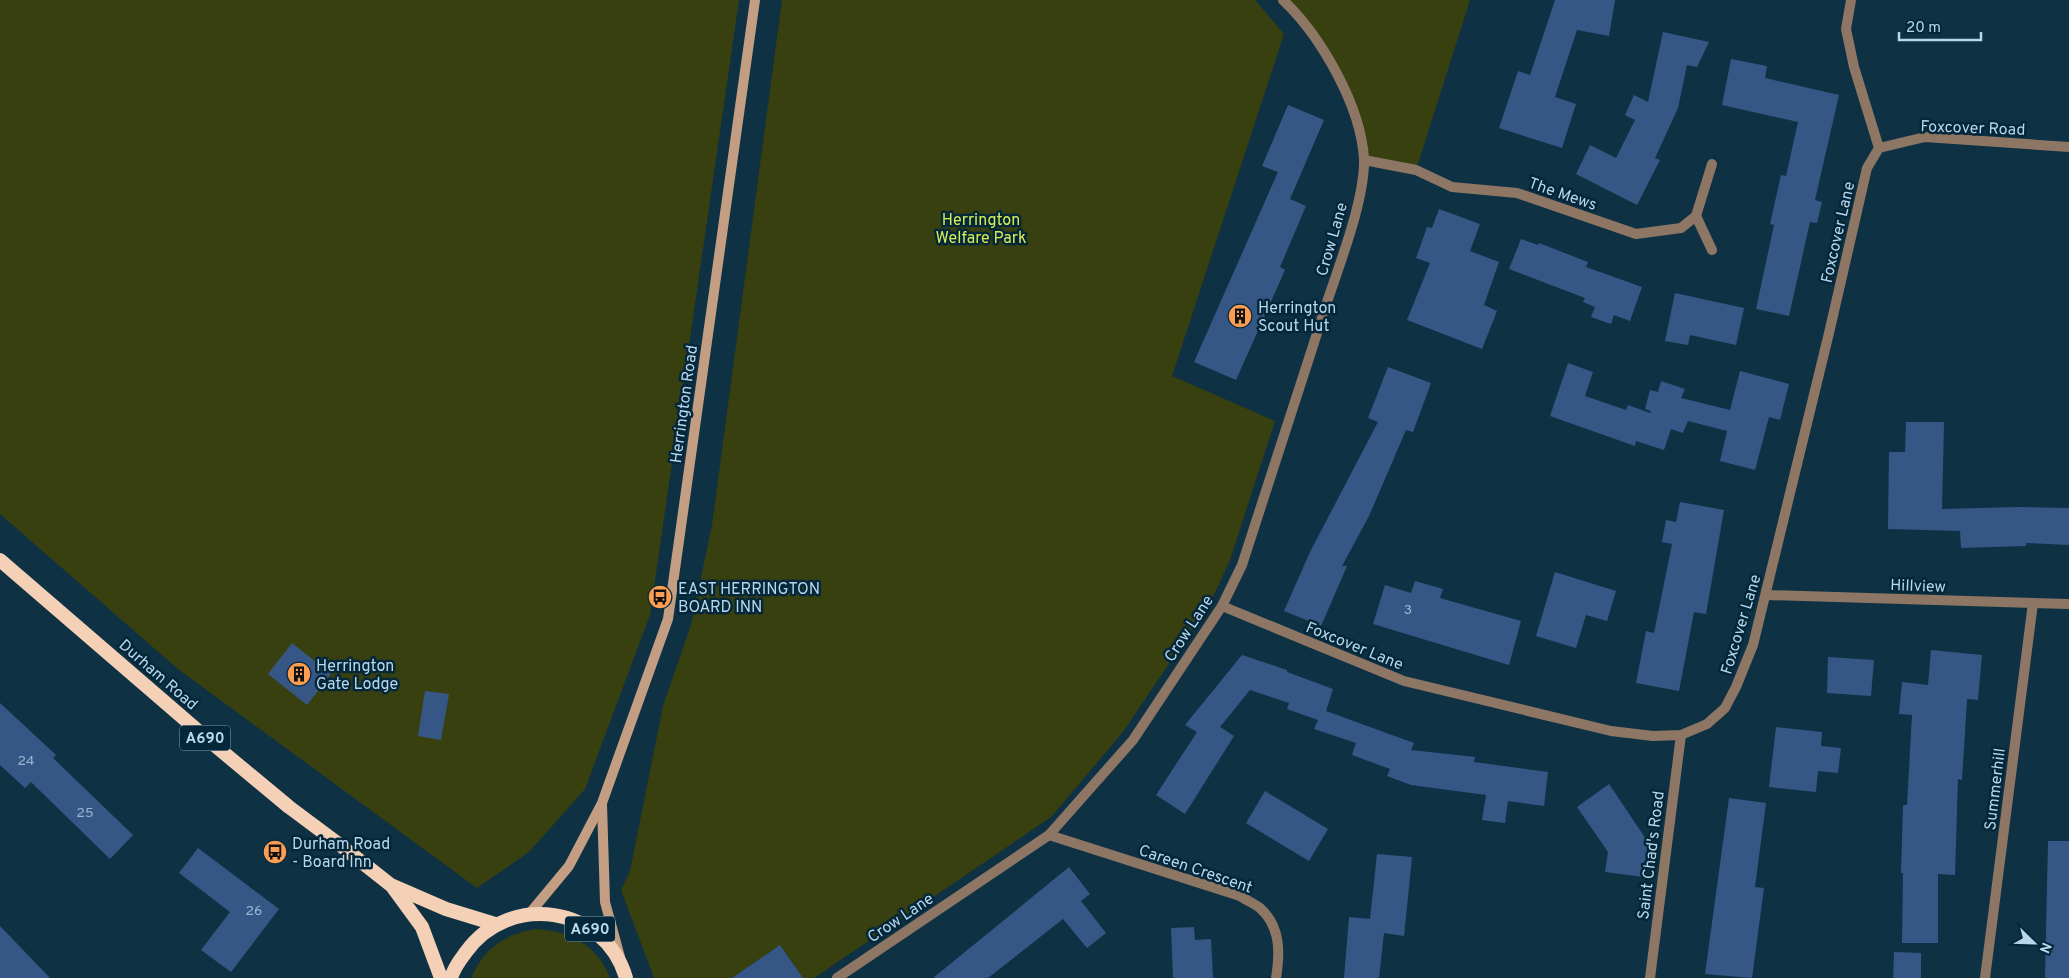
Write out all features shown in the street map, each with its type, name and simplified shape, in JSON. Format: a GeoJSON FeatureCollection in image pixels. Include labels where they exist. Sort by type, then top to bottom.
{"type":"FeatureCollection","features":[{"type":"Feature","properties":{"kind":"highway","name":"Durham Road"},"geometry":{"type":"LineString","coordinates":[[0,560],[218,748],[289,807],[340,844],[392,886],[422,927],[440,978]]}},
{"type":"Feature","properties":{"kind":"highway","name":"Durham Road"},"geometry":{"type":"LineString","coordinates":[[392,886],[446,908],[496,924]]}},
{"type":"Feature","properties":{"kind":"highway","name":"A690"},"geometry":{"type":"LineString","coordinates":[[451,978],[454,967],[476,938],[496,924],[530,913],[559,915],[585,925],[606,942],[624,972]]}},
{"type":"Feature","properties":{"kind":"main road","name":"Herrington Road"},"geometry":{"type":"LineString","coordinates":[[530,913],[569,866],[602,802],[668,619],[755,0]]}},
{"type":"Feature","properties":{"kind":"main road","name":"Herrington Road"},"geometry":{"type":"LineString","coordinates":[[602,802],[605,902],[624,972]]}},
{"type":"Feature","properties":{"kind":"street"},"geometry":{"type":"LineString","coordinates":[[1283,0],[1294,10],[1314,38],[1349,96],[1360,130],[1364,160]]}},
{"type":"Feature","properties":{"kind":"street"},"geometry":{"type":"LineString","coordinates":[[1851,0],[1846,29],[1854,67],[1879,148]]}},
{"type":"Feature","properties":{"kind":"street","name":"Foxcover Road"},"geometry":{"type":"LineString","coordinates":[[1879,148],[1925,137],[2069,147]]}},
{"type":"Feature","properties":{"kind":"street","name":"Foxcover Lane"},"geometry":{"type":"LineString","coordinates":[[1222,606],[1404,681],[1611,731],[1653,736],[1681,735],[1707,724],[1725,708],[1736,687],[1753,645],[1767,595],[1867,168],[1879,148]]}},
{"type":"Feature","properties":{"kind":"street","name":"The Mews"},"geometry":{"type":"LineString","coordinates":[[1364,160],[1416,170],[1452,187],[1516,193],[1636,234],[1681,228],[1696,216]]}},
{"type":"Feature","properties":{"kind":"street","name":"Crow Lane"},"geometry":{"type":"LineString","coordinates":[[837,978],[1049,835],[1133,740],[1222,606],[1242,565],[1344,252],[1361,187],[1364,160]]}},
{"type":"Feature","properties":{"kind":"street"},"geometry":{"type":"LineString","coordinates":[[1712,164],[1696,216],[1712,250]]}},
{"type":"Feature","properties":{"kind":"street","name":"Hillview"},"geometry":{"type":"LineString","coordinates":[[1767,595],[2069,604]]}},
{"type":"Feature","properties":{"kind":"street","name":"Summerhill"},"geometry":{"type":"LineString","coordinates":[[1985,978],[2033,603]]}},
{"type":"Feature","properties":{"kind":"street","name":"Saint Chad's Road"},"geometry":{"type":"LineString","coordinates":[[1650,978],[1681,735]]}},
{"type":"Feature","properties":{"kind":"street","name":"Careen Crescent"},"geometry":{"type":"LineString","coordinates":[[1049,835],[1240,896],[1260,908],[1272,924],[1278,940],[1279,958],[1276,978]]}},
{"type":"Feature","properties":{"kind":"green space"},"geometry":{"type":"Polygon","coordinates":[[[0,0],[739,0],[650,615],[585,789],[529,852],[477,888],[178,669],[0,514],[0,0]]]}},
{"type":"Feature","properties":{"kind":"green space","name":"Herrington Welfare Park"},"geometry":{"type":"Polygon","coordinates":[[[782,0],[1255,0],[1284,34],[1172,376],[1275,421],[1230,560],[1211,601],[1123,732],[1051,817],[814,978],[803,978],[780,945],[732,978],[654,978],[621,890],[630,871],[663,706],[691,625],[712,525],[782,0]]]}},
{"type":"Feature","properties":{"kind":"green space"},"geometry":{"type":"Polygon","coordinates":[[[1282,0],[1470,0],[1416,170],[1364,160],[1360,130],[1330,64],[1282,0]]]}},
{"type":"Feature","properties":{"kind":"green space"},"geometry":{"type":"Polygon","coordinates":[[[536,929],[560,933],[581,942],[598,957],[610,978],[471,978],[482,958],[497,944],[525,931],[536,929]]]}},
{"type":"Feature","properties":{"kind":"building"},"geometry":{"type":"Polygon","coordinates":[[[1555,0],[1615,0],[1609,36],[1577,30],[1555,97],[1576,104],[1562,148],[1499,128],[1518,71],[1530,75],[1555,0]]]}},
{"type":"Feature","properties":{"kind":"building"},"geometry":{"type":"Polygon","coordinates":[[[1663,32],[1709,42],[1697,67],[1687,65],[1678,108],[1655,158],[1660,160],[1637,205],[1576,174],[1590,145],[1616,158],[1635,120],[1625,115],[1634,95],[1648,102],[1663,32]]]}},
{"type":"Feature","properties":{"kind":"building"},"geometry":{"type":"Polygon","coordinates":[[[1731,59],[1767,66],[1765,78],[1839,95],[1815,200],[1822,202],[1817,223],[1810,222],[1789,316],[1756,309],[1774,225],[1770,224],[1781,175],[1786,176],[1798,122],[1722,105],[1731,59]]]}},
{"type":"Feature","properties":{"kind":"building"},"geometry":{"type":"Polygon","coordinates":[[[1288,105],[1324,120],[1290,199],[1306,206],[1280,267],[1285,270],[1236,380],[1194,362],[1278,172],[1262,166],[1288,105]]]}},
{"type":"Feature","properties":{"kind":"building"},"geometry":{"type":"Polygon","coordinates":[[[1439,209],[1480,224],[1470,251],[1499,262],[1484,305],[1497,311],[1482,349],[1407,320],[1430,263],[1416,258],[1427,227],[1432,228],[1439,209]]]}},
{"type":"Feature","properties":{"kind":"building"},"geometry":{"type":"Polygon","coordinates":[[[1521,239],[1538,245],[1539,243],[1588,262],[1586,267],[1642,287],[1630,321],[1614,315],[1611,324],[1591,317],[1595,307],[1583,302],[1585,298],[1509,269],[1521,239]]]}},
{"type":"Feature","properties":{"kind":"building"},"geometry":{"type":"Polygon","coordinates":[[[1675,293],[1744,308],[1736,345],[1690,335],[1688,345],[1665,341],[1675,293]]]}},
{"type":"Feature","properties":{"kind":"building"},"geometry":{"type":"Polygon","coordinates":[[[1568,363],[1593,372],[1585,396],[1626,410],[1628,405],[1650,413],[1651,411],[1645,409],[1650,390],[1658,392],[1661,381],[1685,389],[1681,398],[1730,410],[1740,371],[1789,384],[1780,420],[1769,417],[1755,470],[1720,461],[1727,431],[1688,421],[1683,433],[1671,429],[1664,450],[1636,441],[1635,446],[1550,416],[1568,363]]]}},
{"type":"Feature","properties":{"kind":"building"},"geometry":{"type":"Polygon","coordinates":[[[1388,367],[1431,383],[1413,432],[1406,430],[1369,516],[1342,566],[1347,566],[1321,626],[1284,611],[1310,552],[1378,422],[1368,418],[1388,367]]]}},
{"type":"Feature","properties":{"kind":"building"},"geometry":{"type":"Polygon","coordinates":[[[1906,422],[1944,422],[1942,509],[2069,508],[2069,545],[2026,543],[2026,546],[1961,548],[1960,531],[1888,529],[1889,452],[1905,452],[1906,422]]]}},
{"type":"Feature","properties":{"kind":"building"},"geometry":{"type":"Polygon","coordinates":[[[1680,502],[1724,510],[1706,614],[1694,612],[1679,691],[1636,683],[1646,631],[1654,633],[1672,544],[1662,542],[1666,520],[1676,522],[1680,502]]]}},
{"type":"Feature","properties":{"kind":"building"},"geometry":{"type":"Polygon","coordinates":[[[1555,572],[1616,591],[1607,621],[1586,615],[1576,648],[1536,636],[1555,572]]]}},
{"type":"Feature","properties":{"kind":"building"},"geometry":{"type":"Polygon","coordinates":[[[1415,581],[1443,589],[1440,598],[1521,621],[1509,665],[1373,624],[1385,585],[1411,593],[1415,581]]]}},
{"type":"Feature","properties":{"kind":"building","name":"Herrington Gate Lodge"},"geometry":{"type":"Polygon","coordinates":[[[292,643],[331,674],[307,705],[268,674],[292,643]]]}},
{"type":"Feature","properties":{"kind":"building"},"geometry":{"type":"Polygon","coordinates":[[[1931,650],[1982,655],[1978,700],[1967,699],[1962,780],[1958,779],[1955,875],[1938,874],[1938,943],[1902,943],[1903,873],[1901,873],[1903,805],[1907,805],[1912,715],[1899,714],[1902,682],[1928,685],[1931,650]]]}},
{"type":"Feature","properties":{"kind":"building"},"geometry":{"type":"Polygon","coordinates":[[[1242,655],[1287,670],[1287,672],[1333,689],[1326,711],[1414,743],[1411,750],[1475,757],[1474,762],[1548,772],[1544,806],[1508,801],[1505,823],[1482,820],[1486,795],[1411,785],[1387,776],[1390,769],[1352,755],[1356,743],[1314,729],[1318,720],[1287,709],[1289,703],[1250,690],[1220,727],[1234,736],[1185,814],[1156,795],[1197,732],[1185,725],[1242,655]]]}},
{"type":"Feature","properties":{"kind":"building"},"geometry":{"type":"Polygon","coordinates":[[[1828,657],[1874,660],[1871,696],[1827,693],[1828,657]]]}},
{"type":"Feature","properties":{"kind":"building"},"geometry":{"type":"Polygon","coordinates":[[[425,691],[449,694],[441,740],[418,736],[425,691]]]}},
{"type":"Feature","properties":{"kind":"building"},"geometry":{"type":"Polygon","coordinates":[[[0,703],[56,755],[53,758],[133,835],[110,859],[31,782],[25,788],[0,765],[0,703]]]}},
{"type":"Feature","properties":{"kind":"building"},"geometry":{"type":"Polygon","coordinates":[[[1776,727],[1822,732],[1821,746],[1841,748],[1838,773],[1818,771],[1816,792],[1769,787],[1776,727]]]}},
{"type":"Feature","properties":{"kind":"building"},"geometry":{"type":"Polygon","coordinates":[[[1609,784],[1648,842],[1643,877],[1605,872],[1608,852],[1577,807],[1609,784]]]}},
{"type":"Feature","properties":{"kind":"building"},"geometry":{"type":"Polygon","coordinates":[[[1265,791],[1328,829],[1309,861],[1246,823],[1265,791]]]}},
{"type":"Feature","properties":{"kind":"building"},"geometry":{"type":"Polygon","coordinates":[[[1729,798],[1766,803],[1755,887],[1764,888],[1752,978],[1705,974],[1729,798]]]}},
{"type":"Feature","properties":{"kind":"building"},"geometry":{"type":"Polygon","coordinates":[[[2048,841],[2069,841],[2069,978],[2045,978],[2048,841]]]}},
{"type":"Feature","properties":{"kind":"building"},"geometry":{"type":"Polygon","coordinates":[[[198,848],[279,909],[231,972],[201,950],[230,912],[179,873],[198,848]]]}},
{"type":"Feature","properties":{"kind":"building"},"geometry":{"type":"Polygon","coordinates":[[[1377,854],[1412,857],[1404,936],[1384,933],[1379,978],[1344,978],[1349,917],[1370,919],[1377,854]]]}},
{"type":"Feature","properties":{"kind":"building"},"geometry":{"type":"Polygon","coordinates":[[[1069,867],[1090,894],[1081,901],[1106,933],[1087,948],[1063,919],[988,978],[933,978],[1069,867]]]}},
{"type":"Feature","properties":{"kind":"building"},"geometry":{"type":"Polygon","coordinates":[[[0,926],[50,978],[0,978],[0,926]]]}},
{"type":"Feature","properties":{"kind":"building"},"geometry":{"type":"Polygon","coordinates":[[[1194,927],[1195,940],[1211,939],[1213,978],[1173,978],[1171,928],[1194,927]]]}},
{"type":"Feature","properties":{"kind":"building"},"geometry":{"type":"Polygon","coordinates":[[[780,945],[803,978],[732,978],[780,945]]]}},
{"type":"Feature","properties":{"kind":"building"},"geometry":{"type":"Polygon","coordinates":[[[1894,952],[1921,953],[1921,978],[1893,978],[1894,952]]]}},
{"type":"Feature","properties":{"kind":"place","name":"Herrington Scout Hut"},"geometry":{"type":"Point","coordinates":[1240,316]}},
{"type":"Feature","properties":{"kind":"place","name":"EAST HERRINGTON BOARD INN"},"geometry":{"type":"Point","coordinates":[660,597]}},
{"type":"Feature","properties":{"kind":"place","name":"Herrington Gate Lodge"},"geometry":{"type":"Point","coordinates":[299,674]}},
{"type":"Feature","properties":{"kind":"place","name":"Durham Road - Board Inn"},"geometry":{"type":"Point","coordinates":[275,852]}}]}
